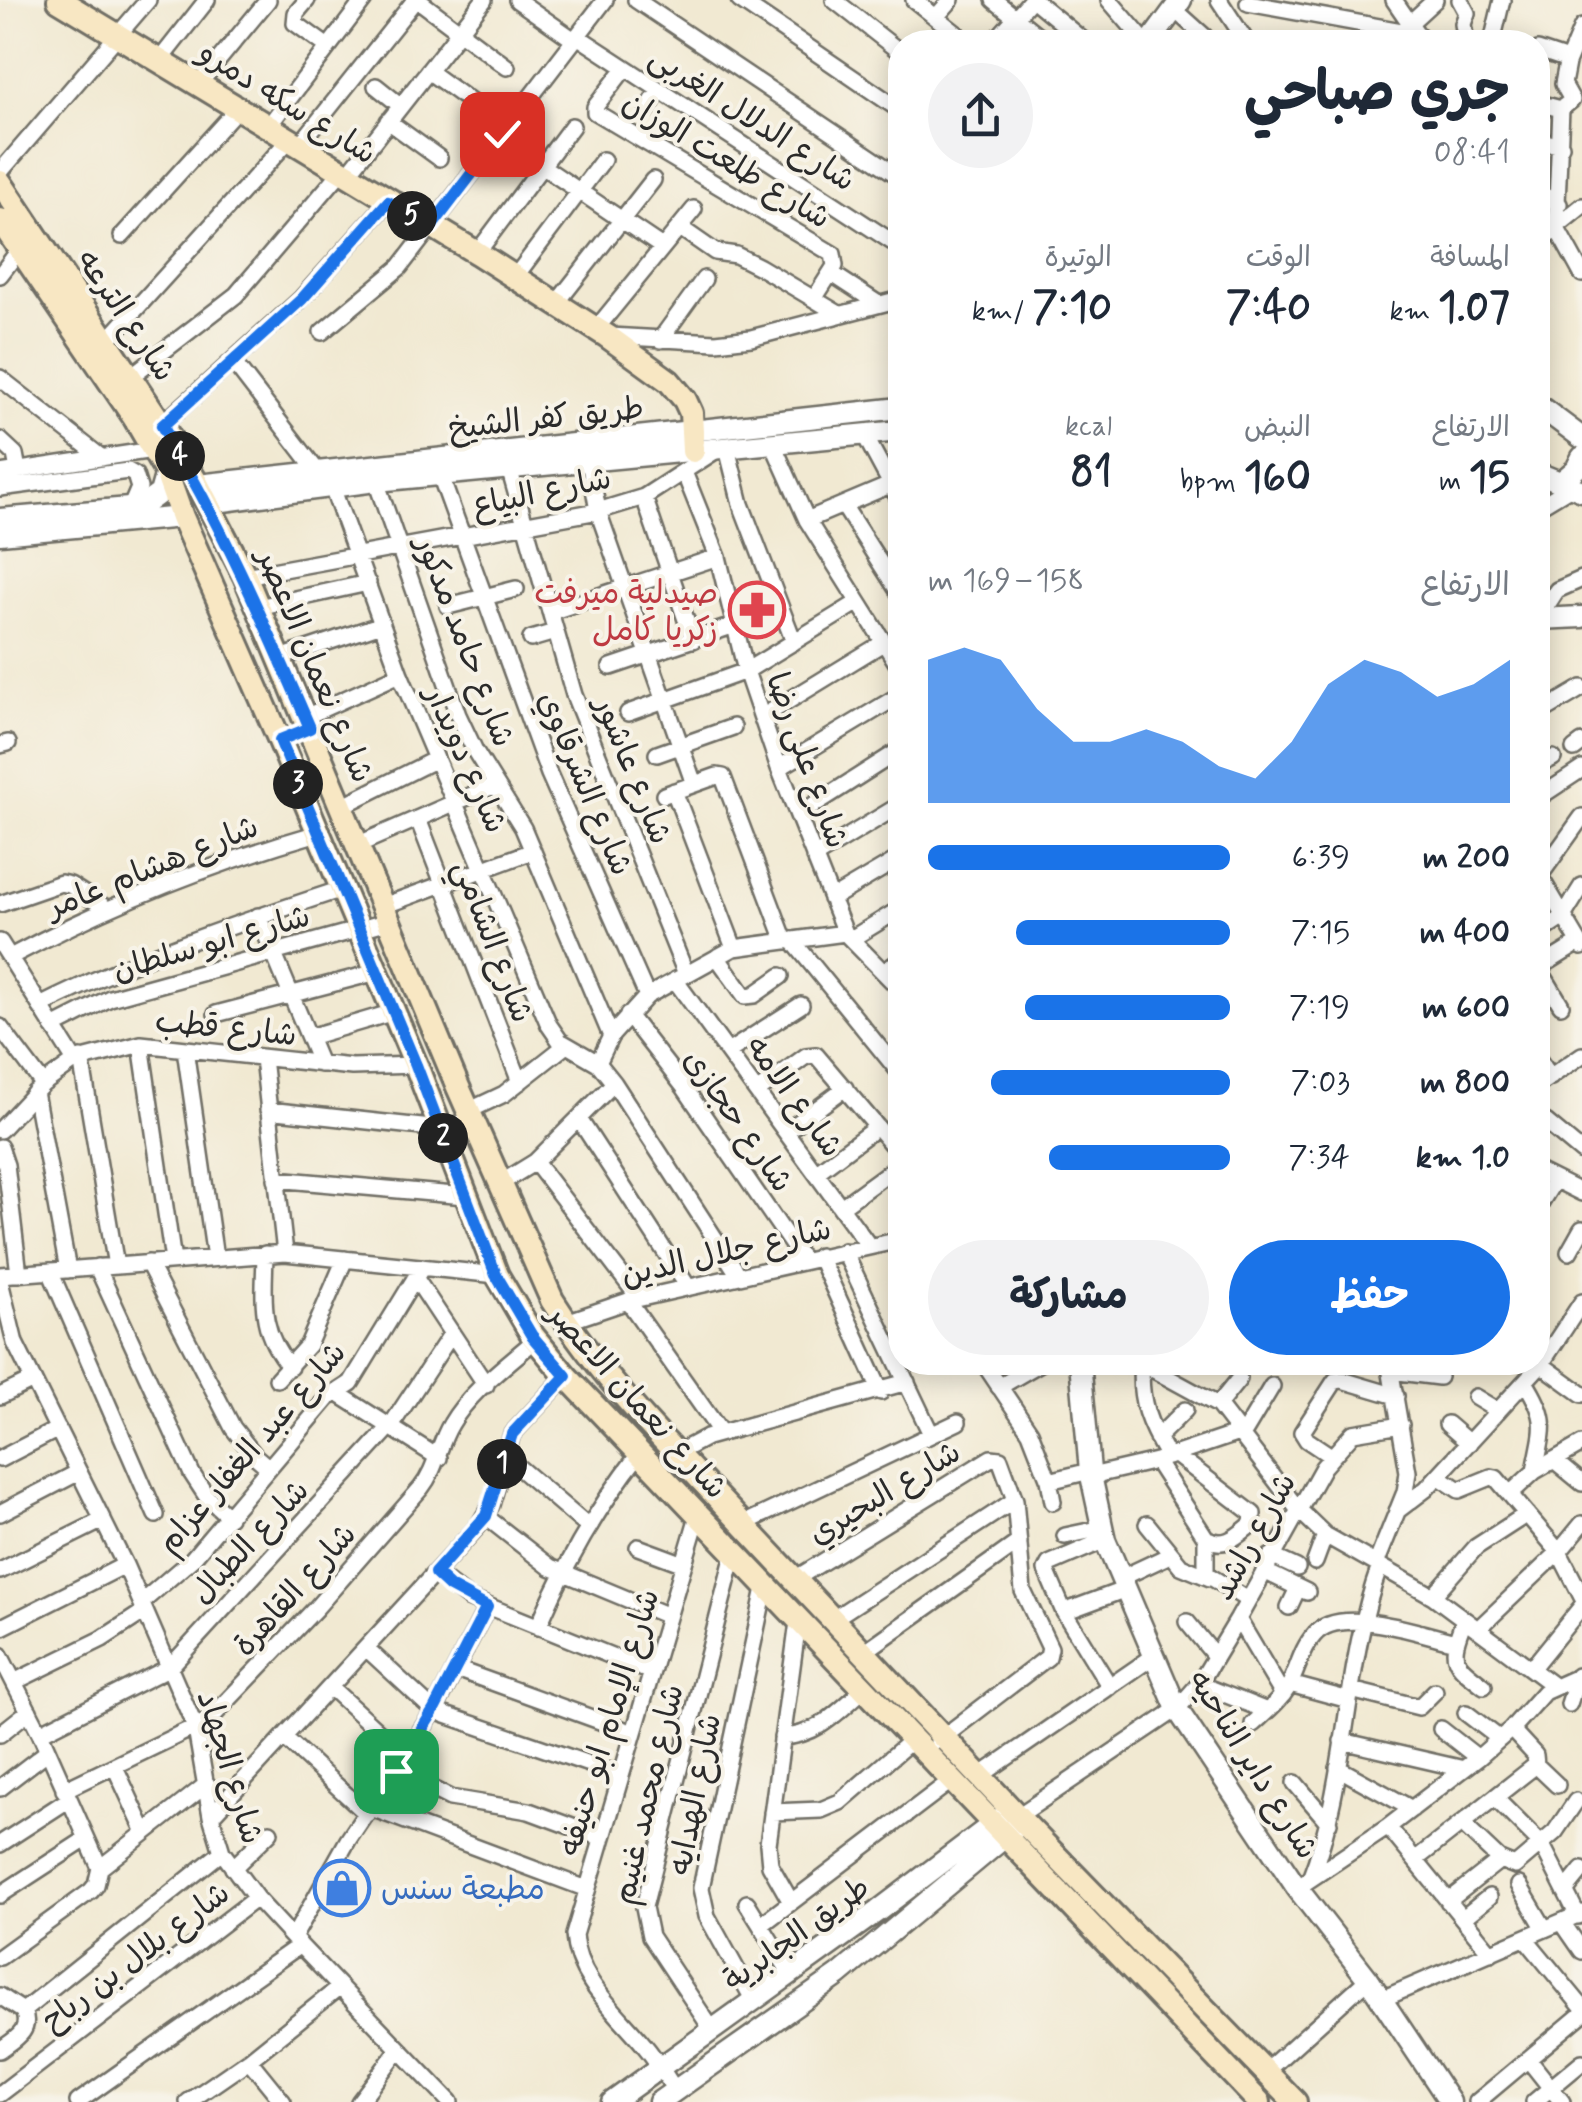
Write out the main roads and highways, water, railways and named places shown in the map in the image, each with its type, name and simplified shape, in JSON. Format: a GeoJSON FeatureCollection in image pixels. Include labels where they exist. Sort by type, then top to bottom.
{"type":"FeatureCollection","features":[{"type":"Feature","properties":{"kind":"main road","name":"شارع سكه دمرو"},"geometry":{"type":"LineString","coordinates":[[71,3],[236,110],[514,277],[669,381],[685,400],[690,451]]}},
{"type":"Feature","properties":{"kind":"main road","name":"شارع الترعه"},"geometry":{"type":"LineString","coordinates":[[0,182],[166,472]]}},
{"type":"Feature","properties":{"kind":"main road","name":"شارع الترعه"},"geometry":{"type":"LineString","coordinates":[[0,220],[78,318],[106,342],[203,494]]}},
{"type":"Feature","properties":{"kind":"main road","name":"شارع نعمان الاعصر"},"geometry":{"type":"LineString","coordinates":[[166,472],[416,1065],[496,1275],[529,1331],[639,1454],[896,1722],[980,1776],[1010,1821],[1259,2102]]}},
{"type":"Feature","properties":{"kind":"main road","name":"شارع نعمان الاعصر"},"geometry":{"type":"LineString","coordinates":[[203,494],[245,576],[458,1088],[561,1314],[609,1380],[914,1706],[927,1742],[952,1780],[1010,1821],[1296,2102]]}},
{"type":"Feature","properties":{"kind":"main road"},"geometry":{"type":"LineString","coordinates":[[280,740],[307,723]]}},
{"type":"Feature","properties":{"kind":"main road"},"geometry":{"type":"LineString","coordinates":[[428,1098],[458,1088]]}},
{"type":"Feature","properties":{"kind":"main road"},"geometry":{"type":"LineString","coordinates":[[474,1220],[506,1193]]}},
{"type":"Feature","properties":{"kind":"main road"},"geometry":{"type":"LineString","coordinates":[[529,1331],[561,1314]]}},
{"type":"Feature","properties":{"kind":"main road"},"geometry":{"type":"LineString","coordinates":[[639,1454],[658,1434]]}},
{"type":"Feature","properties":{"kind":"main road"},"geometry":{"type":"LineString","coordinates":[[896,1722],[914,1706]]}},
{"type":"Feature","properties":{"kind":"main road"},"geometry":{"type":"LineString","coordinates":[[1233,2075],[1260,2064]]}},
{"type":"Feature","properties":{"kind":"place","name":"صيدلية ميرفت زكريا كامل"},"geometry":{"type":"Point","coordinates":[757,610]}},
{"type":"Feature","properties":{"kind":"place","name":"مطبعة سنس"},"geometry":{"type":"Point","coordinates":[342,1888]}}]}
